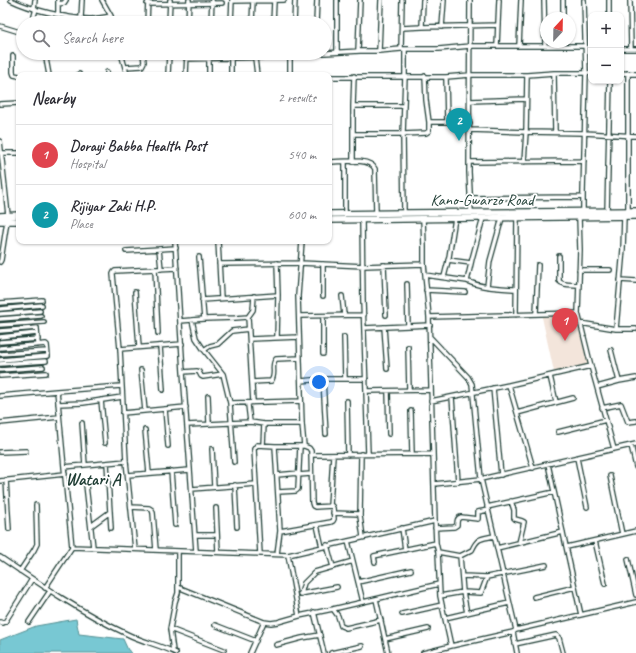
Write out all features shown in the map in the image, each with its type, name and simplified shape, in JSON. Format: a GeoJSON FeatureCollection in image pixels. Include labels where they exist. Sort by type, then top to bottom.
{"type":"FeatureCollection","features":[{"type":"Feature","properties":{"kind":"main road","name":"Kano-Gwarzo Road"},"geometry":{"type":"LineString","coordinates":[[332,214],[471,212],[581,215],[636,211]]}},
{"type":"Feature","properties":{"kind":"main road"},"geometry":{"type":"LineString","coordinates":[[332,220],[517,218],[550,215]]}},
{"type":"Feature","properties":{"kind":"main road"},"geometry":{"type":"LineString","coordinates":[[581,215],[636,216]]}},
{"type":"Feature","properties":{"kind":"main road"},"geometry":{"type":"LineString","coordinates":[[0,216],[16,220]]}},
{"type":"Feature","properties":{"kind":"main road"},"geometry":{"type":"LineString","coordinates":[[0,221],[16,216]]}},
{"type":"Feature","properties":{"kind":"street"},"geometry":{"type":"LineString","coordinates":[[11,0],[35,9],[70,16]]}},
{"type":"Feature","properties":{"kind":"street"},"geometry":{"type":"LineString","coordinates":[[34,16],[35,0]]}},
{"type":"Feature","properties":{"kind":"street"},"geometry":{"type":"LineString","coordinates":[[58,14],[58,2],[64,3],[66,0]]}},
{"type":"Feature","properties":{"kind":"street"},"geometry":{"type":"LineString","coordinates":[[81,16],[82,0]]}},
{"type":"Feature","properties":{"kind":"street"},"geometry":{"type":"LineString","coordinates":[[102,0],[111,16]]}},
{"type":"Feature","properties":{"kind":"street"},"geometry":{"type":"LineString","coordinates":[[232,16],[232,0],[284,0]]}},
{"type":"Feature","properties":{"kind":"street"},"geometry":{"type":"LineString","coordinates":[[252,16],[253,0]]}},
{"type":"Feature","properties":{"kind":"street"},"geometry":{"type":"LineString","coordinates":[[274,16],[275,0]]}},
{"type":"Feature","properties":{"kind":"street"},"geometry":{"type":"LineString","coordinates":[[294,16],[295,0]]}},
{"type":"Feature","properties":{"kind":"street"},"geometry":{"type":"LineString","coordinates":[[316,16],[317,0]]}},
{"type":"Feature","properties":{"kind":"street"},"geometry":{"type":"LineString","coordinates":[[336,52],[337,0]]}},
{"type":"Feature","properties":{"kind":"street"},"geometry":{"type":"LineString","coordinates":[[358,51],[360,0]]}},
{"type":"Feature","properties":{"kind":"street"},"geometry":{"type":"LineString","coordinates":[[380,51],[381,0]]}},
{"type":"Feature","properties":{"kind":"street"},"geometry":{"type":"LineString","coordinates":[[402,0],[405,76],[403,134],[404,212]]}},
{"type":"Feature","properties":{"kind":"street"},"geometry":{"type":"LineString","coordinates":[[422,27],[423,0]]}},
{"type":"Feature","properties":{"kind":"street"},"geometry":{"type":"LineString","coordinates":[[442,27],[444,0]]}},
{"type":"Feature","properties":{"kind":"street"},"geometry":{"type":"LineString","coordinates":[[470,0],[469,162],[471,212]]}},
{"type":"Feature","properties":{"kind":"street"},"geometry":{"type":"LineString","coordinates":[[497,46],[499,0]]}},
{"type":"Feature","properties":{"kind":"street"},"geometry":{"type":"LineString","coordinates":[[519,46],[521,0]]}},
{"type":"Feature","properties":{"kind":"street"},"geometry":{"type":"LineString","coordinates":[[544,0],[544,12]]}},
{"type":"Feature","properties":{"kind":"street"},"geometry":{"type":"LineString","coordinates":[[563,0],[563,12]]}},
{"type":"Feature","properties":{"kind":"street"},"geometry":{"type":"LineString","coordinates":[[584,0],[586,73],[578,313],[614,449]]}},
{"type":"Feature","properties":{"kind":"street"},"geometry":{"type":"LineString","coordinates":[[608,12],[609,0]]}},
{"type":"Feature","properties":{"kind":"street"},"geometry":{"type":"LineString","coordinates":[[630,0],[631,49]]}},
{"type":"Feature","properties":{"kind":"street"},"geometry":{"type":"LineString","coordinates":[[188,16],[189,1]]}},
{"type":"Feature","properties":{"kind":"street"},"geometry":{"type":"LineString","coordinates":[[211,16],[212,1]]}},
{"type":"Feature","properties":{"kind":"street"},"geometry":{"type":"LineString","coordinates":[[147,16],[148,2],[212,1],[222,3]]}},
{"type":"Feature","properties":{"kind":"street"},"geometry":{"type":"LineString","coordinates":[[169,16],[170,2]]}},
{"type":"Feature","properties":{"kind":"street"},"geometry":{"type":"LineString","coordinates":[[402,28],[498,25]]}},
{"type":"Feature","properties":{"kind":"street"},"geometry":{"type":"LineString","coordinates":[[0,26],[16,31]]}},
{"type":"Feature","properties":{"kind":"street"},"geometry":{"type":"LineString","coordinates":[[576,45],[585,46]]}},
{"type":"Feature","properties":{"kind":"street"},"geometry":{"type":"LineString","coordinates":[[332,52],[439,49],[470,46],[540,46]]}},
{"type":"Feature","properties":{"kind":"street"},"geometry":{"type":"LineString","coordinates":[[624,49],[636,49]]}},
{"type":"Feature","properties":{"kind":"street"},"geometry":{"type":"LineString","coordinates":[[13,56],[12,72],[16,75]]}},
{"type":"Feature","properties":{"kind":"street"},"geometry":{"type":"LineString","coordinates":[[47,60],[49,72]]}},
{"type":"Feature","properties":{"kind":"street"},"geometry":{"type":"LineString","coordinates":[[123,60],[126,72]]}},
{"type":"Feature","properties":{"kind":"street"},"geometry":{"type":"LineString","coordinates":[[125,67],[142,66],[144,60]]}},
{"type":"Feature","properties":{"kind":"street"},"geometry":{"type":"LineString","coordinates":[[168,72],[169,60]]}},
{"type":"Feature","properties":{"kind":"street"},"geometry":{"type":"LineString","coordinates":[[186,60],[186,72]]}},
{"type":"Feature","properties":{"kind":"street"},"geometry":{"type":"LineString","coordinates":[[209,60],[209,72]]}},
{"type":"Feature","properties":{"kind":"street"},"geometry":{"type":"LineString","coordinates":[[230,72],[231,60]]}},
{"type":"Feature","properties":{"kind":"street"},"geometry":{"type":"LineString","coordinates":[[254,60],[256,72]]}},
{"type":"Feature","properties":{"kind":"street"},"geometry":{"type":"LineString","coordinates":[[290,72],[291,60]]}},
{"type":"Feature","properties":{"kind":"street"},"geometry":{"type":"LineString","coordinates":[[554,73],[555,132]]}},
{"type":"Feature","properties":{"kind":"street"},"geometry":{"type":"LineString","coordinates":[[332,77],[446,77],[470,75],[586,73]]}},
{"type":"Feature","properties":{"kind":"street"},"geometry":{"type":"LineString","coordinates":[[624,73],[636,74]]}},
{"type":"Feature","properties":{"kind":"street"},"geometry":{"type":"LineString","coordinates":[[628,73],[628,211]]}},
{"type":"Feature","properties":{"kind":"street"},"geometry":{"type":"LineString","coordinates":[[524,162],[526,132],[526,75]]}},
{"type":"Feature","properties":{"kind":"street"},"geometry":{"type":"LineString","coordinates":[[353,162],[354,76]]}},
{"type":"Feature","properties":{"kind":"street"},"geometry":{"type":"LineString","coordinates":[[354,134],[403,134],[428,132],[429,122],[425,76]]}},
{"type":"Feature","properties":{"kind":"street"},"geometry":{"type":"LineString","coordinates":[[446,77],[447,122]]}},
{"type":"Feature","properties":{"kind":"street"},"geometry":{"type":"LineString","coordinates":[[607,212],[610,84]]}},
{"type":"Feature","properties":{"kind":"street"},"geometry":{"type":"LineString","coordinates":[[470,102],[526,99]]}},
{"type":"Feature","properties":{"kind":"street"},"geometry":{"type":"LineString","coordinates":[[0,104],[16,103]]}},
{"type":"Feature","properties":{"kind":"street"},"geometry":{"type":"LineString","coordinates":[[353,106],[404,106]]}},
{"type":"Feature","properties":{"kind":"street"},"geometry":{"type":"LineString","coordinates":[[429,122],[470,124]]}},
{"type":"Feature","properties":{"kind":"street"},"geometry":{"type":"LineString","coordinates":[[470,130],[636,136]]}},
{"type":"Feature","properties":{"kind":"street"},"geometry":{"type":"LineString","coordinates":[[0,141],[7,218],[2,260],[0,262]]}},
{"type":"Feature","properties":{"kind":"street"},"geometry":{"type":"LineString","coordinates":[[1,153],[16,152]]}},
{"type":"Feature","properties":{"kind":"street"},"geometry":{"type":"LineString","coordinates":[[469,162],[584,161]]}},
{"type":"Feature","properties":{"kind":"street"},"geometry":{"type":"LineString","coordinates":[[332,162],[367,162],[374,165],[376,213]]}},
{"type":"Feature","properties":{"kind":"street"},"geometry":{"type":"LineString","coordinates":[[345,162],[345,214]]}},
{"type":"Feature","properties":{"kind":"street"},"geometry":{"type":"LineString","coordinates":[[470,198],[583,197]]}},
{"type":"Feature","properties":{"kind":"street"},"geometry":{"type":"LineString","coordinates":[[616,328],[624,216]]}},
{"type":"Feature","properties":{"kind":"street"},"geometry":{"type":"LineString","coordinates":[[423,218],[424,264],[430,317],[435,528],[438,552],[440,596],[450,646]]}},
{"type":"Feature","properties":{"kind":"street"},"geometry":{"type":"LineString","coordinates":[[444,277],[455,218]]}},
{"type":"Feature","properties":{"kind":"street"},"geometry":{"type":"LineString","coordinates":[[467,281],[483,218]]}},
{"type":"Feature","properties":{"kind":"street"},"geometry":{"type":"LineString","coordinates":[[487,286],[490,261],[502,218]]}},
{"type":"Feature","properties":{"kind":"street"},"geometry":{"type":"LineString","coordinates":[[516,315],[517,218]]}},
{"type":"Feature","properties":{"kind":"street"},"geometry":{"type":"LineString","coordinates":[[362,219],[368,454]]}},
{"type":"Feature","properties":{"kind":"street"},"geometry":{"type":"LineString","coordinates":[[175,244],[196,551]]}},
{"type":"Feature","properties":{"kind":"street"},"geometry":{"type":"LineString","coordinates":[[218,244],[222,298]]}},
{"type":"Feature","properties":{"kind":"street"},"geometry":{"type":"LineString","coordinates":[[278,492],[297,490],[302,446],[298,296],[302,244]]}},
{"type":"Feature","properties":{"kind":"street"},"geometry":{"type":"LineString","coordinates":[[126,251],[176,248]]}},
{"type":"Feature","properties":{"kind":"street"},"geometry":{"type":"LineString","coordinates":[[159,249],[161,269]]}},
{"type":"Feature","properties":{"kind":"street"},"geometry":{"type":"LineString","coordinates":[[199,256],[204,319]]}},
{"type":"Feature","properties":{"kind":"street"},"geometry":{"type":"LineString","coordinates":[[559,256],[559,280],[561,283],[579,285]]}},
{"type":"Feature","properties":{"kind":"street"},"geometry":{"type":"LineString","coordinates":[[448,260],[471,263]]}},
{"type":"Feature","properties":{"kind":"street"},"geometry":{"type":"LineString","coordinates":[[277,263],[277,338]]}},
{"type":"Feature","properties":{"kind":"street"},"geometry":{"type":"LineString","coordinates":[[219,264],[300,263],[364,266],[424,264]]}},
{"type":"Feature","properties":{"kind":"street"},"geometry":{"type":"LineString","coordinates":[[323,296],[324,264]]}},
{"type":"Feature","properties":{"kind":"street"},"geometry":{"type":"LineString","coordinates":[[384,265],[386,315]]}},
{"type":"Feature","properties":{"kind":"street"},"geometry":{"type":"LineString","coordinates":[[536,314],[538,265]]}},
{"type":"Feature","properties":{"kind":"street"},"geometry":{"type":"LineString","coordinates":[[135,549],[126,461],[114,272],[177,268]]}},
{"type":"Feature","properties":{"kind":"street"},"geometry":{"type":"LineString","coordinates":[[155,269],[158,333]]}},
{"type":"Feature","properties":{"kind":"street"},"geometry":{"type":"LineString","coordinates":[[579,270],[610,270]]}},
{"type":"Feature","properties":{"kind":"street"},"geometry":{"type":"LineString","coordinates":[[425,275],[467,281],[472,284],[516,289]]}},
{"type":"Feature","properties":{"kind":"street"},"geometry":{"type":"LineString","coordinates":[[620,280],[636,281]]}},
{"type":"Feature","properties":{"kind":"street"},"geometry":{"type":"LineString","coordinates":[[407,284],[408,326]]}},
{"type":"Feature","properties":{"kind":"street"},"geometry":{"type":"LineString","coordinates":[[426,290],[465,292]]}},
{"type":"Feature","properties":{"kind":"street"},"geometry":{"type":"LineString","coordinates":[[134,292],[139,347]]}},
{"type":"Feature","properties":{"kind":"street"},"geometry":{"type":"LineString","coordinates":[[202,300],[278,295]]}},
{"type":"Feature","properties":{"kind":"street"},"geometry":{"type":"LineString","coordinates":[[253,402],[248,317],[253,310],[254,296]]}},
{"type":"Feature","properties":{"kind":"street"},"geometry":{"type":"LineString","coordinates":[[342,296],[344,315]]}},
{"type":"Feature","properties":{"kind":"street"},"geometry":{"type":"LineString","coordinates":[[0,303],[42,300]]}},
{"type":"Feature","properties":{"kind":"street"},"geometry":{"type":"LineString","coordinates":[[0,308],[42,305]]}},
{"type":"Feature","properties":{"kind":"street"},"geometry":{"type":"LineString","coordinates":[[0,319],[40,311]]}},
{"type":"Feature","properties":{"kind":"street"},"geometry":{"type":"LineString","coordinates":[[430,317],[578,313]]}},
{"type":"Feature","properties":{"kind":"street"},"geometry":{"type":"LineString","coordinates":[[0,314],[16,316],[41,316]]}},
{"type":"Feature","properties":{"kind":"street"},"geometry":{"type":"LineString","coordinates":[[299,316],[364,315]]}},
{"type":"Feature","properties":{"kind":"street"},"geometry":{"type":"LineString","coordinates":[[16,316],[19,341]]}},
{"type":"Feature","properties":{"kind":"street"},"geometry":{"type":"LineString","coordinates":[[322,316],[323,354]]}},
{"type":"Feature","properties":{"kind":"street"},"geometry":{"type":"LineString","coordinates":[[180,321],[248,317]]}},
{"type":"Feature","properties":{"kind":"street"},"geometry":{"type":"LineString","coordinates":[[192,320],[196,338],[223,374],[230,403],[234,462]]}},
{"type":"Feature","properties":{"kind":"street"},"geometry":{"type":"LineString","coordinates":[[0,325],[44,322]]}},
{"type":"Feature","properties":{"kind":"street"},"geometry":{"type":"LineString","coordinates":[[580,323],[636,329]]}},
{"type":"Feature","properties":{"kind":"street"},"geometry":{"type":"LineString","coordinates":[[364,328],[430,326]]}},
{"type":"Feature","properties":{"kind":"street"},"geometry":{"type":"LineString","coordinates":[[384,327],[388,369]]}},
{"type":"Feature","properties":{"kind":"street"},"geometry":{"type":"LineString","coordinates":[[0,331],[37,328],[38,345]]}},
{"type":"Feature","properties":{"kind":"street"},"geometry":{"type":"LineString","coordinates":[[204,350],[210,346],[218,344],[232,331],[249,329]]}},
{"type":"Feature","properties":{"kind":"street"},"geometry":{"type":"LineString","coordinates":[[0,337],[37,333]]}},
{"type":"Feature","properties":{"kind":"street"},"geometry":{"type":"LineString","coordinates":[[250,339],[299,337]]}},
{"type":"Feature","properties":{"kind":"street"},"geometry":{"type":"LineString","coordinates":[[344,337],[345,379]]}},
{"type":"Feature","properties":{"kind":"street"},"geometry":{"type":"LineString","coordinates":[[430,338],[468,377],[472,384],[481,479],[509,603],[517,653]]}},
{"type":"Feature","properties":{"kind":"street"},"geometry":{"type":"LineString","coordinates":[[0,342],[38,339]]}},
{"type":"Feature","properties":{"kind":"street"},"geometry":{"type":"LineString","coordinates":[[0,348],[47,344],[48,356],[0,364]]}},
{"type":"Feature","properties":{"kind":"street"},"geometry":{"type":"LineString","coordinates":[[120,349],[182,344]]}},
{"type":"Feature","properties":{"kind":"street"},"geometry":{"type":"LineString","coordinates":[[160,346],[163,390]]}},
{"type":"Feature","properties":{"kind":"street"},"geometry":{"type":"LineString","coordinates":[[408,347],[409,390]]}},
{"type":"Feature","properties":{"kind":"street"},"geometry":{"type":"LineString","coordinates":[[611,350],[619,381]]}},
{"type":"Feature","properties":{"kind":"street"},"geometry":{"type":"LineString","coordinates":[[0,354],[47,351]]}},
{"type":"Feature","properties":{"kind":"street"},"geometry":{"type":"LineString","coordinates":[[252,382],[271,381],[274,375],[273,363],[276,359],[300,358]]}},
{"type":"Feature","properties":{"kind":"street"},"geometry":{"type":"LineString","coordinates":[[0,360],[46,361]]}},
{"type":"Feature","properties":{"kind":"street"},"geometry":{"type":"LineString","coordinates":[[22,360],[23,374]]}},
{"type":"Feature","properties":{"kind":"street"},"geometry":{"type":"LineString","coordinates":[[0,370],[43,366]]}},
{"type":"Feature","properties":{"kind":"street"},"geometry":{"type":"LineString","coordinates":[[431,401],[591,366]]}},
{"type":"Feature","properties":{"kind":"street"},"geometry":{"type":"LineString","coordinates":[[141,370],[145,411]]}},
{"type":"Feature","properties":{"kind":"street"},"geometry":{"type":"LineString","coordinates":[[183,372],[197,371],[203,377],[223,374]]}},
{"type":"Feature","properties":{"kind":"street"},"geometry":{"type":"LineString","coordinates":[[0,376],[46,373]]}},
{"type":"Feature","properties":{"kind":"street"},"geometry":{"type":"LineString","coordinates":[[550,376],[556,402]]}},
{"type":"Feature","properties":{"kind":"street"},"geometry":{"type":"LineString","coordinates":[[301,381],[366,378]]}},
{"type":"Feature","properties":{"kind":"street"},"geometry":{"type":"LineString","coordinates":[[597,387],[636,378]]}},
{"type":"Feature","properties":{"kind":"street"},"geometry":{"type":"LineString","coordinates":[[323,379],[326,434]]}},
{"type":"Feature","properties":{"kind":"street"},"geometry":{"type":"LineString","coordinates":[[508,385],[533,468]]}},
{"type":"Feature","properties":{"kind":"street"},"geometry":{"type":"LineString","coordinates":[[0,396],[122,386]]}},
{"type":"Feature","properties":{"kind":"street"},"geometry":{"type":"LineString","coordinates":[[493,388],[501,475]]}},
{"type":"Feature","properties":{"kind":"street"},"geometry":{"type":"LineString","coordinates":[[366,391],[431,390]]}},
{"type":"Feature","properties":{"kind":"street"},"geometry":{"type":"LineString","coordinates":[[45,588],[72,547],[57,391]]}},
{"type":"Feature","properties":{"kind":"street"},"geometry":{"type":"LineString","coordinates":[[388,391],[389,434]]}},
{"type":"Feature","properties":{"kind":"street"},"geometry":{"type":"LineString","coordinates":[[208,396],[209,424]]}},
{"type":"Feature","properties":{"kind":"street"},"geometry":{"type":"LineString","coordinates":[[452,396],[458,482]]}},
{"type":"Feature","properties":{"kind":"street"},"geometry":{"type":"LineString","coordinates":[[58,404],[83,403],[122,397]]}},
{"type":"Feature","properties":{"kind":"street"},"geometry":{"type":"LineString","coordinates":[[517,413],[573,398]]}},
{"type":"Feature","properties":{"kind":"street"},"geometry":{"type":"LineString","coordinates":[[101,400],[105,443]]}},
{"type":"Feature","properties":{"kind":"street"},"geometry":{"type":"LineString","coordinates":[[230,403],[301,401]]}},
{"type":"Feature","properties":{"kind":"street"},"geometry":{"type":"LineString","coordinates":[[347,401],[348,455]]}},
{"type":"Feature","properties":{"kind":"street"},"geometry":{"type":"LineString","coordinates":[[250,422],[248,404],[253,402]]}},
{"type":"Feature","properties":{"kind":"street"},"geometry":{"type":"LineString","coordinates":[[602,408],[621,404],[628,422],[636,421]]}},
{"type":"Feature","properties":{"kind":"street"},"geometry":{"type":"LineString","coordinates":[[123,413],[186,407]]}},
{"type":"Feature","properties":{"kind":"street"},"geometry":{"type":"LineString","coordinates":[[165,409],[168,446]]}},
{"type":"Feature","properties":{"kind":"street"},"geometry":{"type":"LineString","coordinates":[[411,411],[412,454]]}},
{"type":"Feature","properties":{"kind":"street"},"geometry":{"type":"LineString","coordinates":[[0,423],[59,417]]}},
{"type":"Feature","properties":{"kind":"street"},"geometry":{"type":"LineString","coordinates":[[558,432],[606,420]]}},
{"type":"Feature","properties":{"kind":"street"},"geometry":{"type":"LineString","coordinates":[[187,426],[250,422],[264,424],[302,424]]}},
{"type":"Feature","properties":{"kind":"street"},"geometry":{"type":"LineString","coordinates":[[82,423],[85,465]]}},
{"type":"Feature","properties":{"kind":"street"},"geometry":{"type":"LineString","coordinates":[[263,445],[264,424]]}},
{"type":"Feature","properties":{"kind":"street"},"geometry":{"type":"LineString","coordinates":[[145,430],[149,473]]}},
{"type":"Feature","properties":{"kind":"street"},"geometry":{"type":"LineString","coordinates":[[434,484],[481,479],[636,444]]}},
{"type":"Feature","properties":{"kind":"street"},"geometry":{"type":"LineString","coordinates":[[260,554],[254,449],[257,445],[302,446],[309,448],[311,451],[313,506],[330,506]]}},
{"type":"Feature","properties":{"kind":"street"},"geometry":{"type":"LineString","coordinates":[[631,445],[636,467]]}},
{"type":"Feature","properties":{"kind":"street"},"geometry":{"type":"LineString","coordinates":[[275,446],[280,531],[277,554]]}},
{"type":"Feature","properties":{"kind":"street"},"geometry":{"type":"LineString","coordinates":[[212,449],[214,487]]}},
{"type":"Feature","properties":{"kind":"street"},"geometry":{"type":"LineString","coordinates":[[0,452],[26,450]]}},
{"type":"Feature","properties":{"kind":"street"},"geometry":{"type":"LineString","coordinates":[[361,454],[360,514],[363,537]]}},
{"type":"Feature","properties":{"kind":"street"},"geometry":{"type":"LineString","coordinates":[[311,455],[433,454]]}},
{"type":"Feature","properties":{"kind":"street"},"geometry":{"type":"LineString","coordinates":[[280,531],[333,521],[333,508],[330,506],[333,455]]}},
{"type":"Feature","properties":{"kind":"street"},"geometry":{"type":"LineString","coordinates":[[577,458],[587,507]]}},
{"type":"Feature","properties":{"kind":"street"},"geometry":{"type":"LineString","coordinates":[[64,467],[126,461]]}},
{"type":"Feature","properties":{"kind":"street"},"geometry":{"type":"LineString","coordinates":[[107,463],[111,528]]}},
{"type":"Feature","properties":{"kind":"street"},"geometry":{"type":"LineString","coordinates":[[548,464],[581,615]]}},
{"type":"Feature","properties":{"kind":"street"},"geometry":{"type":"LineString","coordinates":[[128,475],[190,470]]}},
{"type":"Feature","properties":{"kind":"street"},"geometry":{"type":"LineString","coordinates":[[171,472],[175,525]]}},
{"type":"Feature","properties":{"kind":"street"},"geometry":{"type":"LineString","coordinates":[[0,481],[65,474]]}},
{"type":"Feature","properties":{"kind":"street"},"geometry":{"type":"LineString","coordinates":[[277,474],[311,474]]}},
{"type":"Feature","properties":{"kind":"street"},"geometry":{"type":"LineString","coordinates":[[610,476],[622,534]]}},
{"type":"Feature","properties":{"kind":"street"},"geometry":{"type":"LineString","coordinates":[[6,480],[9,529]]}},
{"type":"Feature","properties":{"kind":"street"},"geometry":{"type":"LineString","coordinates":[[192,489],[256,484]]}},
{"type":"Feature","properties":{"kind":"street"},"geometry":{"type":"LineString","coordinates":[[86,485],[93,547]]}},
{"type":"Feature","properties":{"kind":"street"},"geometry":{"type":"LineString","coordinates":[[235,485],[237,528]]}},
{"type":"Feature","properties":{"kind":"street"},"geometry":{"type":"LineString","coordinates":[[435,528],[454,527],[457,525],[458,518],[478,519],[478,512],[487,508],[511,501],[554,492]]}},
{"type":"Feature","properties":{"kind":"street"},"geometry":{"type":"LineString","coordinates":[[511,501],[514,510],[514,518],[524,522],[519,543]]}},
{"type":"Feature","properties":{"kind":"street"},"geometry":{"type":"LineString","coordinates":[[20,571],[37,544],[36,505]]}},
{"type":"Feature","properties":{"kind":"street"},"geometry":{"type":"LineString","coordinates":[[131,507],[148,508],[152,510],[156,550]]}},
{"type":"Feature","properties":{"kind":"street"},"geometry":{"type":"LineString","coordinates":[[216,508],[218,552]]}},
{"type":"Feature","properties":{"kind":"street"},"geometry":{"type":"LineString","coordinates":[[90,526],[110,512]]}},
{"type":"Feature","properties":{"kind":"street"},"geometry":{"type":"LineString","coordinates":[[333,513],[360,514]]}},
{"type":"Feature","properties":{"kind":"street"},"geometry":{"type":"LineString","coordinates":[[72,547],[288,555],[435,521]]}},
{"type":"Feature","properties":{"kind":"street"},"geometry":{"type":"LineString","coordinates":[[317,524],[322,547]]}},
{"type":"Feature","properties":{"kind":"street"},"geometry":{"type":"LineString","coordinates":[[402,528],[406,550]]}},
{"type":"Feature","properties":{"kind":"street"},"geometry":{"type":"LineString","coordinates":[[566,547],[636,531]]}},
{"type":"Feature","properties":{"kind":"street"},"geometry":{"type":"LineString","coordinates":[[497,548],[563,532]]}},
{"type":"Feature","properties":{"kind":"street"},"geometry":{"type":"LineString","coordinates":[[195,535],[217,535]]}},
{"type":"Feature","properties":{"kind":"street"},"geometry":{"type":"LineString","coordinates":[[438,552],[460,556],[472,550],[478,540],[494,536]]}},
{"type":"Feature","properties":{"kind":"street"},"geometry":{"type":"LineString","coordinates":[[348,541],[363,602]]}},
{"type":"Feature","properties":{"kind":"street"},"geometry":{"type":"LineString","coordinates":[[595,541],[605,584]]}},
{"type":"Feature","properties":{"kind":"street"},"geometry":{"type":"LineString","coordinates":[[375,562],[374,556],[436,543]]}},
{"type":"Feature","properties":{"kind":"street"},"geometry":{"type":"LineString","coordinates":[[328,545],[333,567]]}},
{"type":"Feature","properties":{"kind":"street"},"geometry":{"type":"LineString","coordinates":[[0,557],[45,588],[98,620],[140,640],[174,652],[170,629],[178,587],[178,551]]}},
{"type":"Feature","properties":{"kind":"street"},"geometry":{"type":"LineString","coordinates":[[288,555],[299,616]]}},
{"type":"Feature","properties":{"kind":"street"},"geometry":{"type":"LineString","coordinates":[[460,556],[463,592],[467,613]]}},
{"type":"Feature","properties":{"kind":"street"},"geometry":{"type":"LineString","coordinates":[[628,559],[636,595]]}},
{"type":"Feature","properties":{"kind":"street"},"geometry":{"type":"LineString","coordinates":[[301,594],[304,583],[315,572],[353,561]]}},
{"type":"Feature","properties":{"kind":"street"},"geometry":{"type":"LineString","coordinates":[[462,576],[486,577],[546,565]]}},
{"type":"Feature","properties":{"kind":"street"},"geometry":{"type":"LineString","coordinates":[[358,582],[411,570]]}},
{"type":"Feature","properties":{"kind":"street"},"geometry":{"type":"LineString","coordinates":[[440,596],[463,592],[481,593],[486,577]]}},
{"type":"Feature","properties":{"kind":"street"},"geometry":{"type":"LineString","coordinates":[[0,622],[5,622],[32,579]]}},
{"type":"Feature","properties":{"kind":"street"},"geometry":{"type":"LineString","coordinates":[[178,587],[271,624],[314,612],[333,610],[439,584]]}},
{"type":"Feature","properties":{"kind":"street"},"geometry":{"type":"LineString","coordinates":[[296,596],[337,587]]}},
{"type":"Feature","properties":{"kind":"street"},"geometry":{"type":"LineString","coordinates":[[534,597],[575,587]]}},
{"type":"Feature","properties":{"kind":"street"},"geometry":{"type":"LineString","coordinates":[[29,622],[50,591]]}},
{"type":"Feature","properties":{"kind":"street"},"geometry":{"type":"LineString","coordinates":[[376,599],[388,653]]}},
{"type":"Feature","properties":{"kind":"street"},"geometry":{"type":"LineString","coordinates":[[423,653],[636,602]]}},
{"type":"Feature","properties":{"kind":"street"},"geometry":{"type":"LineString","coordinates":[[445,618],[509,603]]}},
{"type":"Feature","properties":{"kind":"street"},"geometry":{"type":"LineString","coordinates":[[402,614],[442,605]]}},
{"type":"Feature","properties":{"kind":"street"},"geometry":{"type":"LineString","coordinates":[[333,610],[338,616],[341,626],[346,628],[381,620]]}},
{"type":"Feature","properties":{"kind":"street"},"geometry":{"type":"LineString","coordinates":[[314,612],[324,653]]}},
{"type":"Feature","properties":{"kind":"street"},"geometry":{"type":"LineString","coordinates":[[250,653],[264,622]]}},
{"type":"Feature","properties":{"kind":"street"},"geometry":{"type":"LineString","coordinates":[[214,625],[256,641]]}},
{"type":"Feature","properties":{"kind":"street"},"geometry":{"type":"LineString","coordinates":[[170,629],[224,650]]}},
{"type":"Feature","properties":{"kind":"street"},"geometry":{"type":"LineString","coordinates":[[385,639],[428,629]]}},
{"type":"Feature","properties":{"kind":"street"},"geometry":{"type":"LineString","coordinates":[[276,644],[320,635]]}},
{"type":"Feature","properties":{"kind":"street"},"geometry":{"type":"LineString","coordinates":[[515,644],[556,635],[559,638],[564,653]]}},
{"type":"Feature","properties":{"kind":"street"},"geometry":{"type":"LineString","coordinates":[[331,653],[362,646]]}},
{"type":"Feature","properties":{"kind":"shaded area"},"geometry":{"type":"Polygon","coordinates":[[[575,316],[588,364],[554,372],[542,317],[575,316]]]}},
{"type":"Feature","properties":{"kind":"water"},"geometry":{"type":"Polygon","coordinates":[[[76,619],[79,634],[123,639],[128,650],[132,653],[0,653],[0,640],[36,626],[76,619]]]}},
{"type":"Feature","properties":{"kind":"place","name":"Rijiyar Zaki H.P."},"geometry":{"type":"Point","coordinates":[459,141]}},
{"type":"Feature","properties":{"kind":"place","name":"Dorayi Babba Health Post"},"geometry":{"type":"Point","coordinates":[565,341]}},
{"type":"Feature","properties":{"kind":"district","name":"Watari A"},"geometry":{"type":"Point","coordinates":[93,479]}}]}
